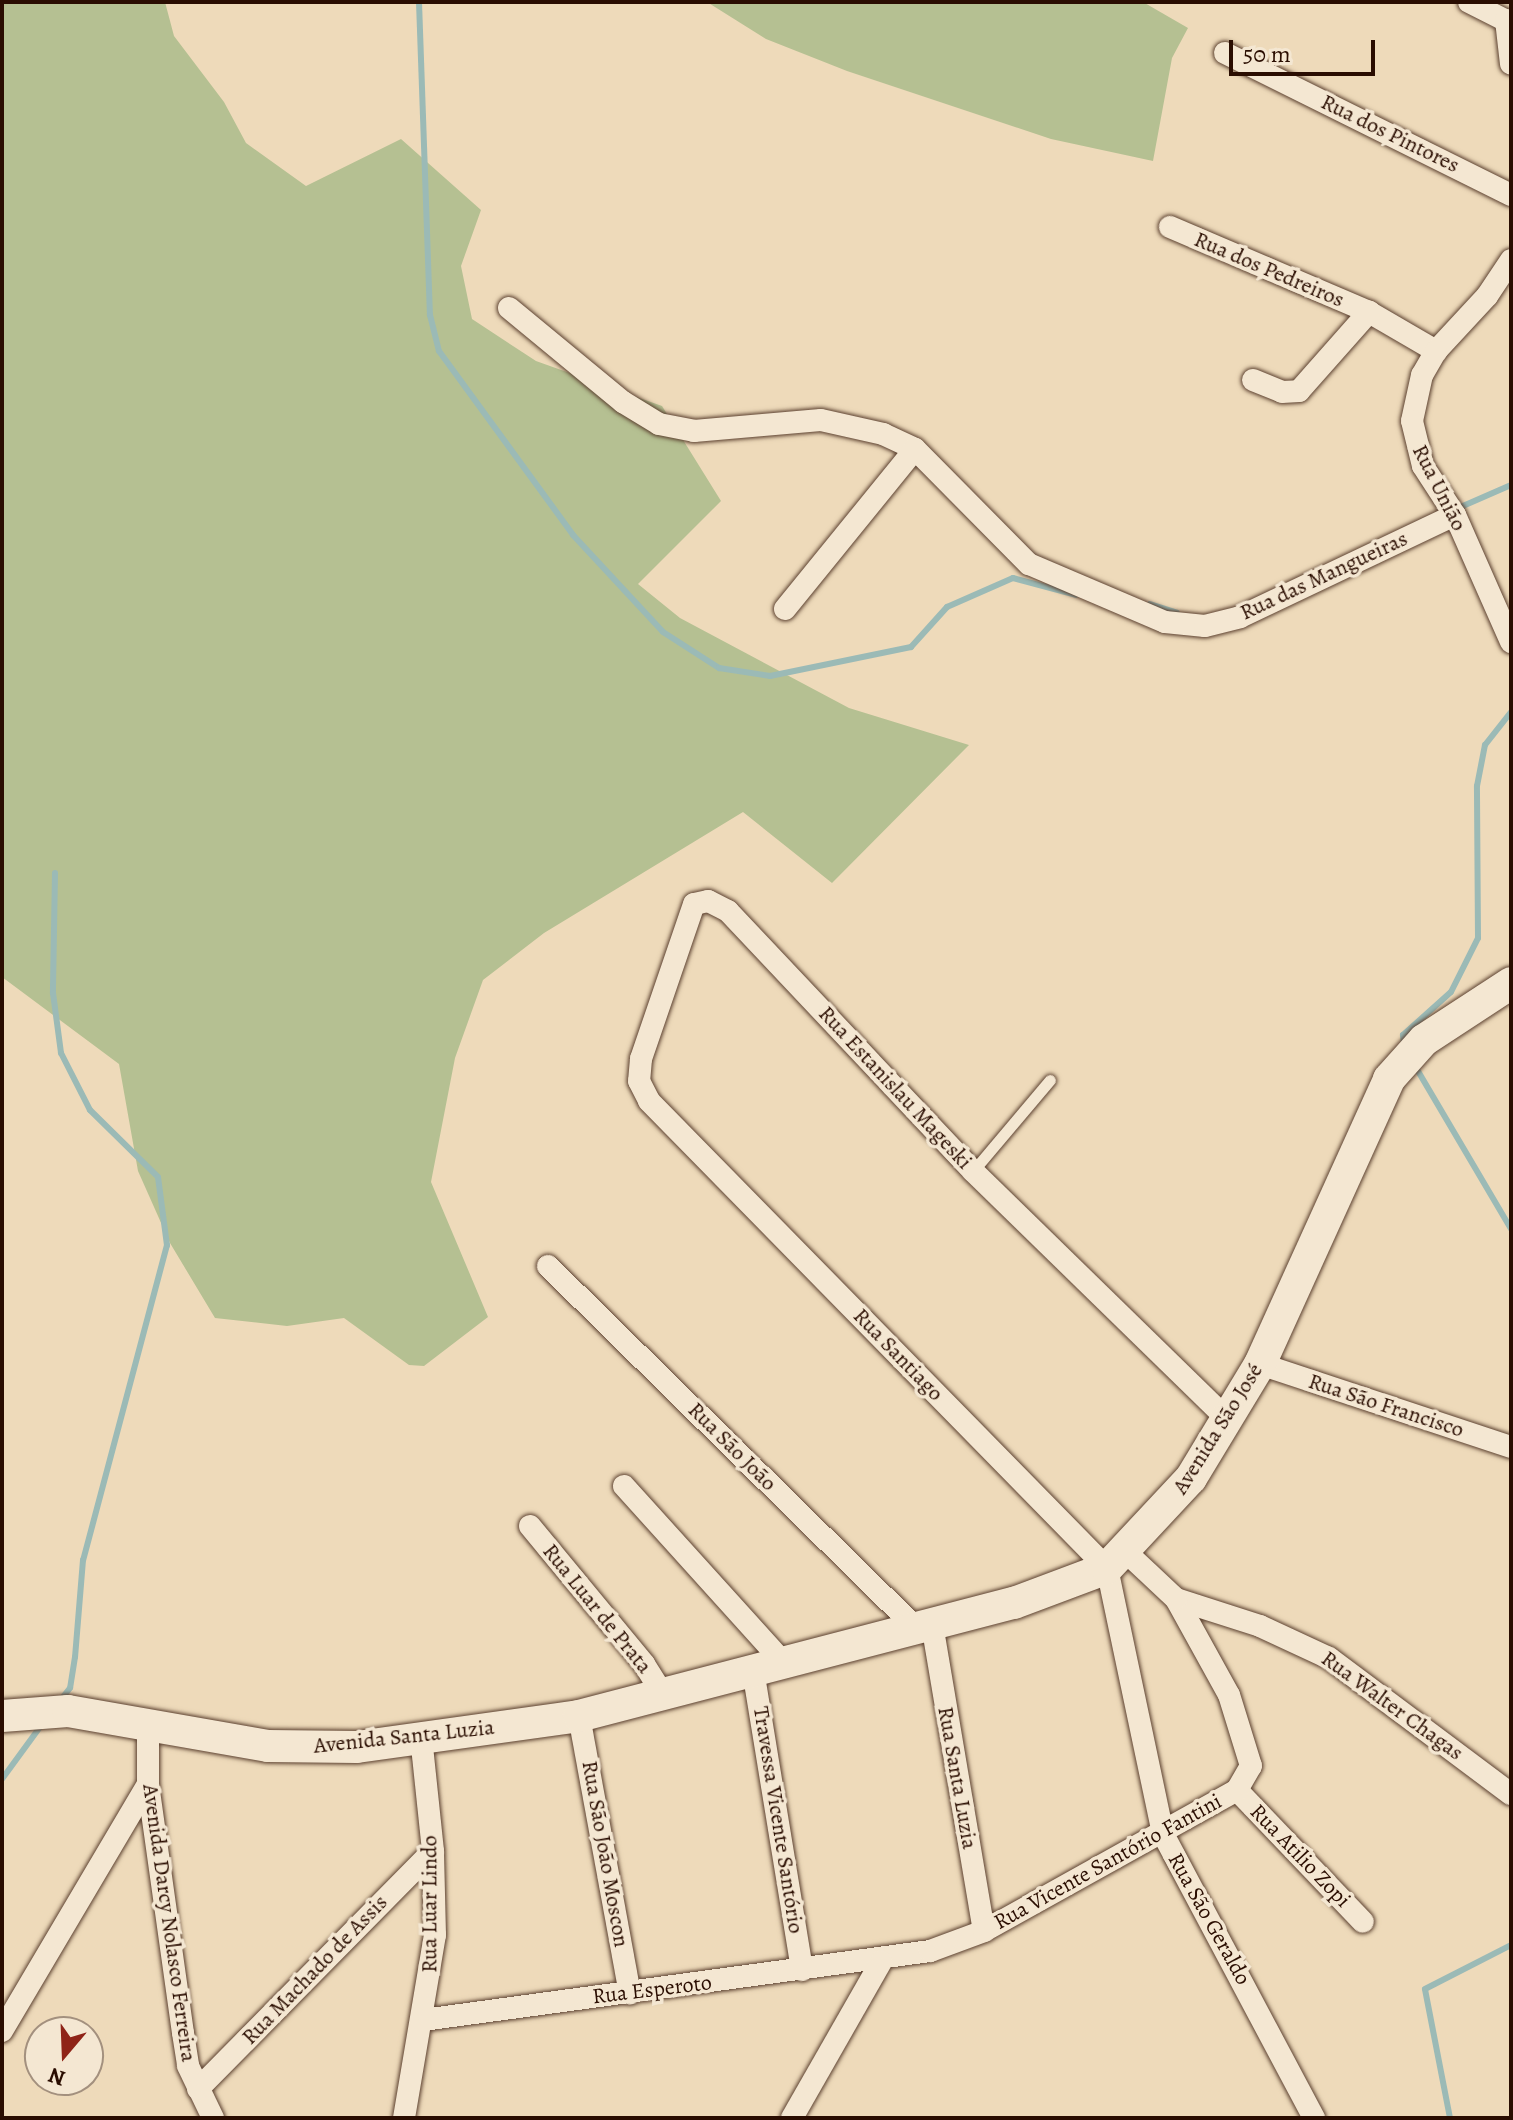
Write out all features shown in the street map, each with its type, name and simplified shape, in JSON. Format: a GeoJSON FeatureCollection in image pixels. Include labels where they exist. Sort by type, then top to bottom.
{"type":"FeatureCollection","features":[{"type":"Feature","properties":{"kind":"street"},"geometry":{"type":"LineString","coordinates":[[1469,2],[1508,22],[1511,64]]}},
{"type":"Feature","properties":{"kind":"street","name":"Rua dos Pintores"},"geometry":{"type":"LineString","coordinates":[[1225,53],[1511,195]]}},
{"type":"Feature","properties":{"kind":"street","name":"Rua dos Pedreiros"},"geometry":{"type":"LineString","coordinates":[[1170,227],[1369,312],[1436,351]]}},
{"type":"Feature","properties":{"kind":"street","name":"Rua União"},"geometry":{"type":"LineString","coordinates":[[1511,260],[1487,296],[1436,351],[1419,387],[1413,442],[1455,515],[1511,642]]}},
{"type":"Feature","properties":{"kind":"street"},"geometry":{"type":"LineString","coordinates":[[509,308],[623,402],[668,427],[718,431],[821,420],[883,434],[915,449],[785,609]]}},
{"type":"Feature","properties":{"kind":"street","name":"Rua dos Pedreiros"},"geometry":{"type":"LineString","coordinates":[[1253,380],[1282,392],[1299,391],[1369,312]]}},
{"type":"Feature","properties":{"kind":"street","name":"Rua das Mangueiras"},"geometry":{"type":"LineString","coordinates":[[915,449],[1029,564],[1126,609],[1187,626],[1240,617],[1455,515]]}},
{"type":"Feature","properties":{"kind":"street","name":"Rua Estanislau Mageski"},"geometry":{"type":"LineString","coordinates":[[639,1081],[647,1035],[688,912],[694,904],[708,901],[728,911],[973,1171],[1227,1419]]}},
{"type":"Feature","properties":{"kind":"street","name":"Avenida São José"},"geometry":{"type":"LineString","coordinates":[[662,1693],[1014,1603],[1116,1560],[1191,1478],[1260,1364],[1389,1079],[1424,1040],[1511,983]]}},
{"type":"Feature","properties":{"kind":"street","name":"Rua Santiago"},"geometry":{"type":"LineString","coordinates":[[639,1081],[655,1110],[1116,1560]]}},
{"type":"Feature","properties":{"kind":"street","name":"Rua São João"},"geometry":{"type":"LineString","coordinates":[[548,1266],[924,1626]]}},
{"type":"Feature","properties":{"kind":"street","name":"Rua São Francisco"},"geometry":{"type":"LineString","coordinates":[[1260,1364],[1511,1447]]}},
{"type":"Feature","properties":{"kind":"street"},"geometry":{"type":"LineString","coordinates":[[624,1486],[768,1667]]}},
{"type":"Feature","properties":{"kind":"street","name":"Rua Luar de Prata"},"geometry":{"type":"LineString","coordinates":[[530,1526],[644,1664],[662,1693]]}},
{"type":"Feature","properties":{"kind":"street","name":"Rua Vicente Santório Fantini"},"geometry":{"type":"LineString","coordinates":[[881,1962],[984,1931],[1163,1834],[1237,1790],[1251,1766],[1241,1723],[1176,1599],[1116,1560]]}},
{"type":"Feature","properties":{"kind":"street","name":"Rua São Geraldo"},"geometry":{"type":"LineString","coordinates":[[1116,1560],[1163,1834],[1314,2118]]}},
{"type":"Feature","properties":{"kind":"street","name":"Rua Walter Chagas"},"geometry":{"type":"LineString","coordinates":[[1176,1599],[1260,1626],[1329,1658],[1511,1794]]}},
{"type":"Feature","properties":{"kind":"street","name":"Rua Santa Luzia"},"geometry":{"type":"LineString","coordinates":[[924,1626],[984,1931]]}},
{"type":"Feature","properties":{"kind":"street","name":"Travessa Vicente Santório"},"geometry":{"type":"LineString","coordinates":[[768,1667],[802,1970]]}},
{"type":"Feature","properties":{"kind":"street","name":"Avenida Santa Luzia"},"geometry":{"type":"LineString","coordinates":[[2,1716],[68,1711],[148,1722],[268,1746],[313,1749],[579,1716],[662,1693]]}},
{"type":"Feature","properties":{"kind":"street","name":"Rua São João Moscon"},"geometry":{"type":"LineString","coordinates":[[579,1716],[630,1993]]}},
{"type":"Feature","properties":{"kind":"street","name":"Avenida Darcy Nolasco Ferreira"},"geometry":{"type":"LineString","coordinates":[[148,1722],[148,1784],[183,2033],[198,2089],[213,2118]]}},
{"type":"Feature","properties":{"kind":"street","name":"Rua Luar Lindo"},"geometry":{"type":"LineString","coordinates":[[404,2118],[435,1935],[433,1851],[421,1736]]}},
{"type":"Feature","properties":{"kind":"street"},"geometry":{"type":"LineString","coordinates":[[5,2021],[148,1784]]}},
{"type":"Feature","properties":{"kind":"street","name":"Rua Atilio Zopi"},"geometry":{"type":"LineString","coordinates":[[1237,1790],[1363,1922]]}},
{"type":"Feature","properties":{"kind":"street","name":"Rua Machado de Assis"},"geometry":{"type":"LineString","coordinates":[[198,2089],[433,1851]]}},
{"type":"Feature","properties":{"kind":"street"},"geometry":{"type":"LineString","coordinates":[[792,2118],[881,1962]]}},
{"type":"Feature","properties":{"kind":"street","name":"Rua Esperoto"},"geometry":{"type":"LineString","coordinates":[[423,2020],[881,1962]]}},
{"type":"Feature","properties":{"kind":"lane"},"geometry":{"type":"LineString","coordinates":[[973,1171],[1050,1080]]}},
{"type":"Feature","properties":{"kind":"green space"},"geometry":{"type":"Polygon","coordinates":[[[2,2],[165,2],[174,36],[224,102],[246,143],[306,186],[401,139],[481,210],[461,266],[472,319],[536,361],[662,406],[721,501],[638,584],[680,618],[849,708],[969,745],[832,883],[743,812],[544,933],[483,980],[455,1058],[431,1182],[488,1317],[424,1366],[409,1365],[344,1318],[287,1326],[215,1318],[170,1243],[138,1171],[119,1064],[2,977],[2,2]]]}},
{"type":"Feature","properties":{"kind":"green space"},"geometry":{"type":"Polygon","coordinates":[[[707,2],[1143,2],[1188,28],[1172,58],[1153,161],[1051,139],[847,71],[766,39],[707,2]]]}},
{"type":"Feature","properties":{"kind":"waterway"},"geometry":{"type":"LineString","coordinates":[[419,2],[430,315],[439,351],[573,535],[663,632],[719,668],[770,676],[911,647],[947,607],[1013,578],[1076,595]]}},
{"type":"Feature","properties":{"kind":"waterway"},"geometry":{"type":"LineString","coordinates":[[1456,509],[1511,485]]}},
{"type":"Feature","properties":{"kind":"waterway"},"geometry":{"type":"LineString","coordinates":[[1150,604],[1177,613]]}},
{"type":"Feature","properties":{"kind":"waterway"},"geometry":{"type":"LineString","coordinates":[[1404,1045],[1403,1035],[1451,992],[1478,938],[1477,786],[1485,745],[1511,712]]}},
{"type":"Feature","properties":{"kind":"waterway"},"geometry":{"type":"LineString","coordinates":[[55,873],[53,993],[61,1053],[90,1110],[158,1177],[167,1245],[83,1560],[70,1688],[60,1701]]}},
{"type":"Feature","properties":{"kind":"waterway"},"geometry":{"type":"LineString","coordinates":[[1415,1066],[1511,1229]]}},
{"type":"Feature","properties":{"kind":"waterway"},"geometry":{"type":"LineString","coordinates":[[2,1779],[43,1723]]}},
{"type":"Feature","properties":{"kind":"waterway"},"geometry":{"type":"LineString","coordinates":[[1450,2118],[1425,1989],[1511,1945]]}}]}
